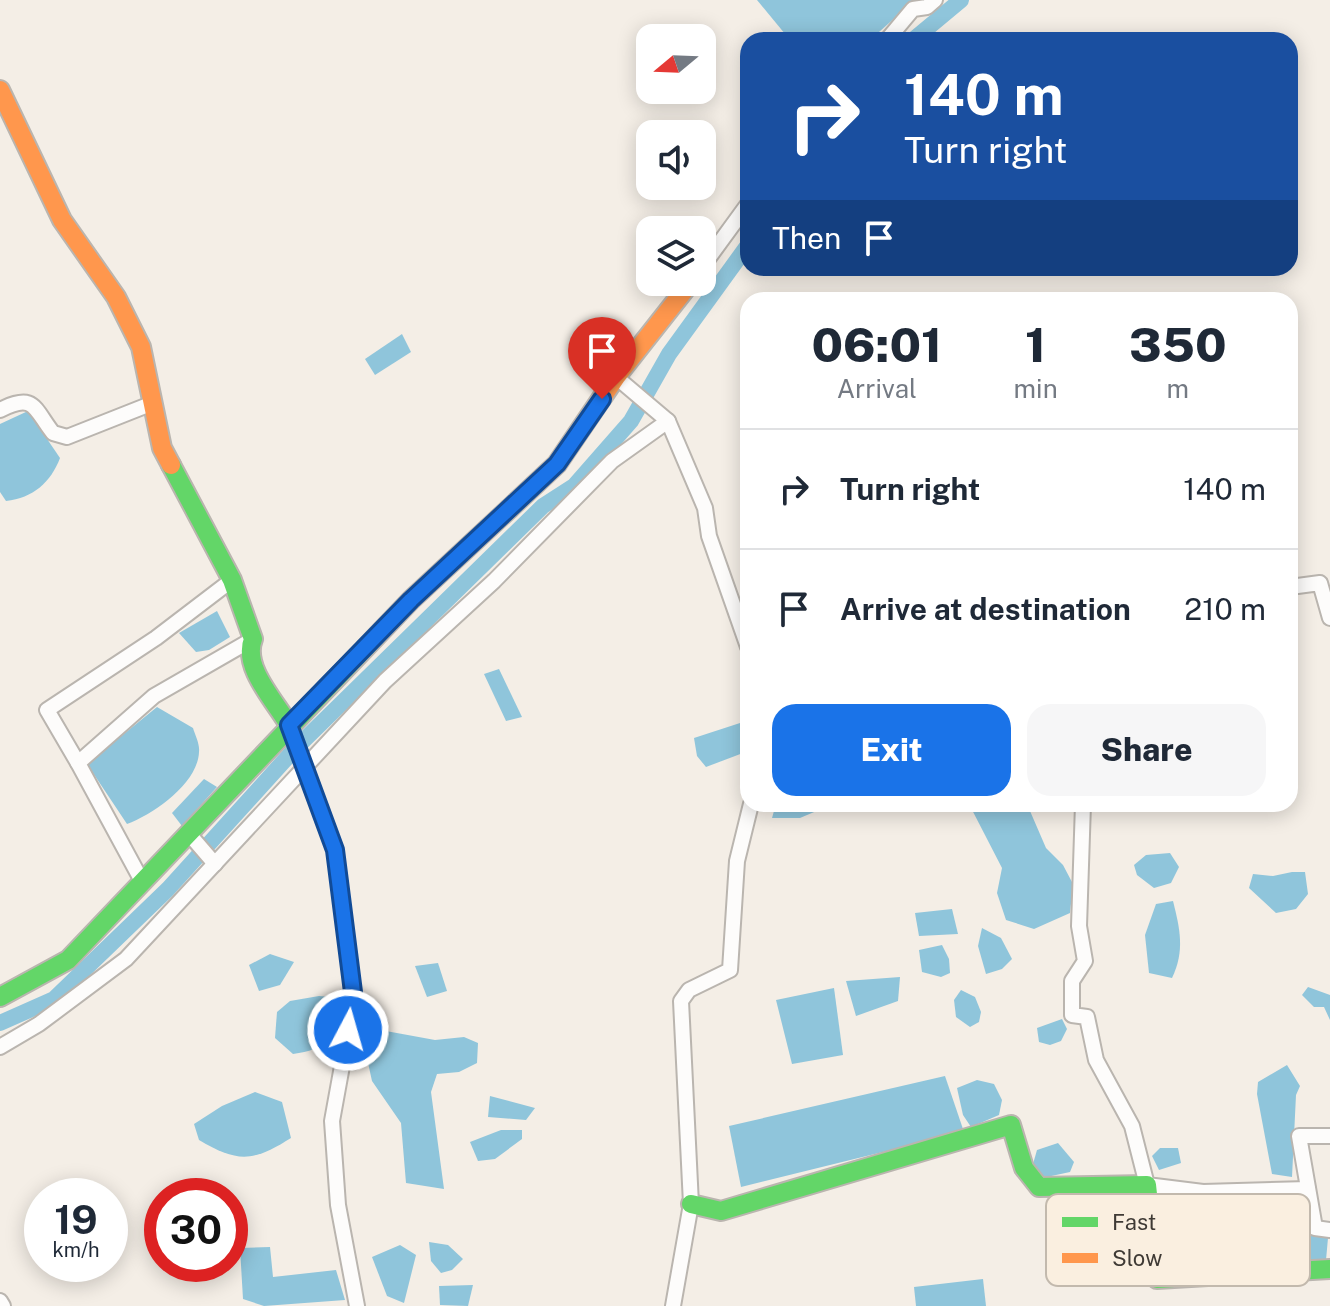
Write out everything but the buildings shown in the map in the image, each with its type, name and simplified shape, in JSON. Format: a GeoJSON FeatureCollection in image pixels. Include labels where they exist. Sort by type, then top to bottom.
{"type":"FeatureCollection","features":[{"type":"Feature","properties":{"kind":"street"},"geometry":{"type":"LineString","coordinates":[[894,32],[913,9],[927,7],[935,0]]}},
{"type":"Feature","properties":{"kind":"street"},"geometry":{"type":"LineString","coordinates":[[0,90],[62,220],[116,297],[141,347],[162,448],[232,580],[253,639],[248,652],[252,664],[289,725],[335,850],[354,1000],[332,1121],[338,1205],[357,1306]]}},
{"type":"Feature","properties":{"kind":"street"},"geometry":{"type":"LineString","coordinates":[[716,248],[740,215]]}},
{"type":"Feature","properties":{"kind":"street"},"geometry":{"type":"LineString","coordinates":[[0,997],[68,960],[411,600],[557,464],[623,382],[681,296]]}},
{"type":"Feature","properties":{"kind":"street"},"geometry":{"type":"LineString","coordinates":[[623,382],[668,421],[705,508],[709,536],[740,624]]}},
{"type":"Feature","properties":{"kind":"street"},"geometry":{"type":"LineString","coordinates":[[0,410],[21,401],[30,402],[38,408],[53,433],[67,437],[153,403]]}},
{"type":"Feature","properties":{"kind":"street"},"geometry":{"type":"LineString","coordinates":[[0,1047],[39,1024],[126,959],[385,681],[494,581],[612,461],[668,421]]}},
{"type":"Feature","properties":{"kind":"street"},"geometry":{"type":"LineString","coordinates":[[143,883],[47,710],[156,638],[232,580]]}},
{"type":"Feature","properties":{"kind":"street"},"geometry":{"type":"LineString","coordinates":[[1298,586],[1320,583],[1330,618]]}},
{"type":"Feature","properties":{"kind":"street"},"geometry":{"type":"LineString","coordinates":[[78,763],[154,696],[253,639]]}},
{"type":"Feature","properties":{"kind":"street"},"geometry":{"type":"LineString","coordinates":[[673,1306],[691,1204],[681,1001],[689,990],[730,970],[737,861],[749,812]]}},
{"type":"Feature","properties":{"kind":"street"},"geometry":{"type":"LineString","coordinates":[[1083,812],[1079,926],[1085,961],[1072,981],[1072,1015],[1087,1017],[1096,1060],[1132,1126],[1148,1194]]}},
{"type":"Feature","properties":{"kind":"street"},"geometry":{"type":"LineString","coordinates":[[190,835],[215,864]]}},
{"type":"Feature","properties":{"kind":"street"},"geometry":{"type":"LineString","coordinates":[[691,1204],[721,1211],[1011,1125],[1024,1168],[1039,1187],[1147,1185],[1203,1192],[1308,1189]]}},
{"type":"Feature","properties":{"kind":"street"},"geometry":{"type":"LineString","coordinates":[[1309,1194],[1299,1136],[1330,1136]]}},
{"type":"Feature","properties":{"kind":"street"},"geometry":{"type":"LineString","coordinates":[[1310,1200],[1315,1228],[1330,1230]]}},
{"type":"Feature","properties":{"kind":"street"},"geometry":{"type":"LineString","coordinates":[[1310,1270],[1330,1269]]}},
{"type":"Feature","properties":{"kind":"water"},"geometry":{"type":"Polygon","coordinates":[[[757,0],[915,0],[879,32],[783,32],[757,0]]]}},
{"type":"Feature","properties":{"kind":"water"},"geometry":{"type":"Polygon","coordinates":[[[402,334],[411,352],[375,375],[365,359],[402,334]]]}},
{"type":"Feature","properties":{"kind":"water"},"geometry":{"type":"Polygon","coordinates":[[[28,411],[60,458],[52,474],[40,487],[25,496],[6,501],[0,492],[0,424],[28,411]]]}},
{"type":"Feature","properties":{"kind":"water"},"geometry":{"type":"Polygon","coordinates":[[[217,611],[230,637],[209,650],[196,652],[179,633],[217,611]]]}},
{"type":"Feature","properties":{"kind":"water"},"geometry":{"type":"Polygon","coordinates":[[[499,669],[522,717],[506,721],[484,674],[499,669]]]}},
{"type":"Feature","properties":{"kind":"water"},"geometry":{"type":"Polygon","coordinates":[[[157,707],[193,728],[199,749],[197,764],[173,796],[150,813],[127,824],[87,764],[157,707]]]}},
{"type":"Feature","properties":{"kind":"water"},"geometry":{"type":"Polygon","coordinates":[[[740,723],[740,754],[706,767],[697,756],[694,738],[740,723]]]}},
{"type":"Feature","properties":{"kind":"water"},"geometry":{"type":"Polygon","coordinates":[[[204,779],[217,787],[182,826],[172,813],[204,779]]]}},
{"type":"Feature","properties":{"kind":"water"},"geometry":{"type":"Polygon","coordinates":[[[774,812],[814,812],[800,818],[772,818],[774,812]]]}},
{"type":"Feature","properties":{"kind":"water"},"geometry":{"type":"Polygon","coordinates":[[[973,812],[1030,812],[1046,848],[1063,865],[1073,884],[1070,913],[1034,929],[1006,920],[997,893],[1002,868],[973,812]]]}},
{"type":"Feature","properties":{"kind":"water"},"geometry":{"type":"Polygon","coordinates":[[[1170,853],[1179,867],[1171,883],[1154,888],[1137,875],[1134,865],[1146,855],[1170,853]]]}},
{"type":"Feature","properties":{"kind":"water"},"geometry":{"type":"Polygon","coordinates":[[[1305,872],[1308,894],[1296,909],[1276,913],[1249,888],[1253,874],[1273,876],[1305,872]]]}},
{"type":"Feature","properties":{"kind":"water"},"geometry":{"type":"Polygon","coordinates":[[[1173,901],[1180,940],[1179,959],[1172,978],[1149,973],[1145,935],[1156,904],[1173,901]]]}},
{"type":"Feature","properties":{"kind":"water"},"geometry":{"type":"Polygon","coordinates":[[[952,909],[958,934],[919,936],[915,913],[952,909]]]}},
{"type":"Feature","properties":{"kind":"water"},"geometry":{"type":"Polygon","coordinates":[[[982,928],[1001,938],[1012,959],[1002,969],[986,974],[978,946],[982,928]]]}},
{"type":"Feature","properties":{"kind":"water"},"geometry":{"type":"Polygon","coordinates":[[[942,945],[949,959],[950,973],[941,977],[922,972],[919,950],[942,945]]]}},
{"type":"Feature","properties":{"kind":"water"},"geometry":{"type":"Polygon","coordinates":[[[270,954],[294,962],[280,985],[259,991],[249,965],[270,954]]]}},
{"type":"Feature","properties":{"kind":"water"},"geometry":{"type":"Polygon","coordinates":[[[438,963],[447,991],[427,997],[415,966],[438,963]]]}},
{"type":"Feature","properties":{"kind":"water"},"geometry":{"type":"Polygon","coordinates":[[[900,977],[898,1001],[856,1016],[846,981],[900,977]]]}},
{"type":"Feature","properties":{"kind":"water"},"geometry":{"type":"Polygon","coordinates":[[[1308,987],[1330,995],[1330,1020],[1324,1007],[1314,1007],[1302,995],[1308,987]]]}},
{"type":"Feature","properties":{"kind":"water"},"geometry":{"type":"Polygon","coordinates":[[[834,988],[843,1055],[792,1064],[776,1000],[834,988]]]}},
{"type":"Feature","properties":{"kind":"water"},"geometry":{"type":"Polygon","coordinates":[[[961,990],[975,997],[981,1012],[979,1022],[970,1027],[956,1017],[954,1000],[961,990]]]}},
{"type":"Feature","properties":{"kind":"water"},"geometry":{"type":"Polygon","coordinates":[[[319,996],[342,998],[335,1031],[325,1044],[293,1054],[275,1038],[277,1012],[290,1001],[319,996]]]}},
{"type":"Feature","properties":{"kind":"water"},"geometry":{"type":"Polygon","coordinates":[[[1062,1019],[1067,1029],[1061,1041],[1050,1045],[1039,1042],[1037,1028],[1062,1019]]]}},
{"type":"Feature","properties":{"kind":"water"},"geometry":{"type":"Polygon","coordinates":[[[375,1029],[435,1040],[464,1037],[478,1043],[477,1063],[459,1072],[437,1074],[431,1092],[444,1189],[406,1183],[401,1123],[372,1081],[363,1040],[375,1029]]]}},
{"type":"Feature","properties":{"kind":"water"},"geometry":{"type":"Polygon","coordinates":[[[1287,1065],[1300,1086],[1296,1095],[1292,1177],[1272,1174],[1257,1094],[1258,1082],[1287,1065]]]}},
{"type":"Feature","properties":{"kind":"water"},"geometry":{"type":"Polygon","coordinates":[[[945,1076],[964,1132],[741,1187],[729,1126],[945,1076]]]}},
{"type":"Feature","properties":{"kind":"water"},"geometry":{"type":"Polygon","coordinates":[[[977,1080],[994,1084],[1002,1100],[999,1115],[971,1127],[963,1115],[957,1088],[977,1080]]]}},
{"type":"Feature","properties":{"kind":"water"},"geometry":{"type":"Polygon","coordinates":[[[255,1092],[282,1102],[291,1138],[266,1152],[245,1157],[224,1153],[199,1140],[194,1124],[222,1106],[255,1092]]]}},
{"type":"Feature","properties":{"kind":"water"},"geometry":{"type":"Polygon","coordinates":[[[490,1096],[535,1108],[526,1120],[488,1117],[490,1096]]]}},
{"type":"Feature","properties":{"kind":"water"},"geometry":{"type":"Polygon","coordinates":[[[501,1130],[522,1130],[522,1139],[495,1159],[478,1161],[470,1142],[501,1130]]]}},
{"type":"Feature","properties":{"kind":"water"},"geometry":{"type":"Polygon","coordinates":[[[1058,1143],[1074,1162],[1070,1172],[1042,1178],[1033,1164],[1037,1150],[1058,1143]]]}},
{"type":"Feature","properties":{"kind":"water"},"geometry":{"type":"Polygon","coordinates":[[[1160,1148],[1178,1148],[1181,1163],[1159,1170],[1152,1156],[1160,1148]]]}},
{"type":"Feature","properties":{"kind":"water"},"geometry":{"type":"Polygon","coordinates":[[[1310,1235],[1328,1238],[1326,1260],[1310,1261],[1310,1235]]]}},
{"type":"Feature","properties":{"kind":"water"},"geometry":{"type":"Polygon","coordinates":[[[429,1242],[448,1245],[463,1259],[452,1270],[441,1273],[431,1261],[429,1242]]]}},
{"type":"Feature","properties":{"kind":"water"},"geometry":{"type":"Polygon","coordinates":[[[400,1245],[416,1255],[404,1303],[387,1296],[372,1257],[400,1245]]]}},
{"type":"Feature","properties":{"kind":"water"},"geometry":{"type":"Polygon","coordinates":[[[270,1247],[273,1277],[336,1270],[345,1300],[264,1306],[243,1299],[242,1282],[248,1282],[248,1248],[270,1247]]]}},
{"type":"Feature","properties":{"kind":"water"},"geometry":{"type":"Polygon","coordinates":[[[983,1279],[986,1306],[916,1306],[914,1287],[983,1279]]]}},
{"type":"Feature","properties":{"kind":"water"},"geometry":{"type":"Polygon","coordinates":[[[473,1285],[468,1306],[440,1305],[439,1286],[473,1285]]]}},
{"type":"Feature","properties":{"kind":"waterway"},"geometry":{"type":"LineString","coordinates":[[923,32],[961,0]]}},
{"type":"Feature","properties":{"kind":"waterway"},"geometry":{"type":"LineString","coordinates":[[303,741],[543,506],[574,486],[631,421],[669,354],[740,256]]}},
{"type":"Feature","properties":{"kind":"waterway"},"geometry":{"type":"LineString","coordinates":[[0,1023],[54,999],[168,889],[293,751]]}},
{"type":"Feature","properties":{"kind":"traffic: fast"},"geometry":{"type":"LineString","coordinates":[[171,465],[232,580],[253,639],[251,650],[256,672],[289,725]]}},
{"type":"Feature","properties":{"kind":"traffic: fast"},"geometry":{"type":"LineString","coordinates":[[0,997],[68,960],[411,600],[509,509]]}},
{"type":"Feature","properties":{"kind":"traffic: fast"},"geometry":{"type":"LineString","coordinates":[[691,1204],[721,1211],[1011,1125],[1024,1168],[1039,1187],[1147,1185],[1148,1194]]}},
{"type":"Feature","properties":{"kind":"traffic: fast"},"geometry":{"type":"LineString","coordinates":[[1310,1270],[1330,1269]]}},
{"type":"Feature","properties":{"kind":"traffic: slow"},"geometry":{"type":"LineString","coordinates":[[0,90],[62,220],[116,297],[141,347],[162,448],[171,465]]}},
{"type":"Feature","properties":{"kind":"traffic: slow"},"geometry":{"type":"LineString","coordinates":[[509,509],[557,464],[616,377],[680,296]]}},
{"type":"Feature","properties":{"kind":"route"},"geometry":{"type":"LineString","coordinates":[[348,1030],[354,1000],[335,850],[289,725],[411,600],[557,464],[602,399]]}}]}
